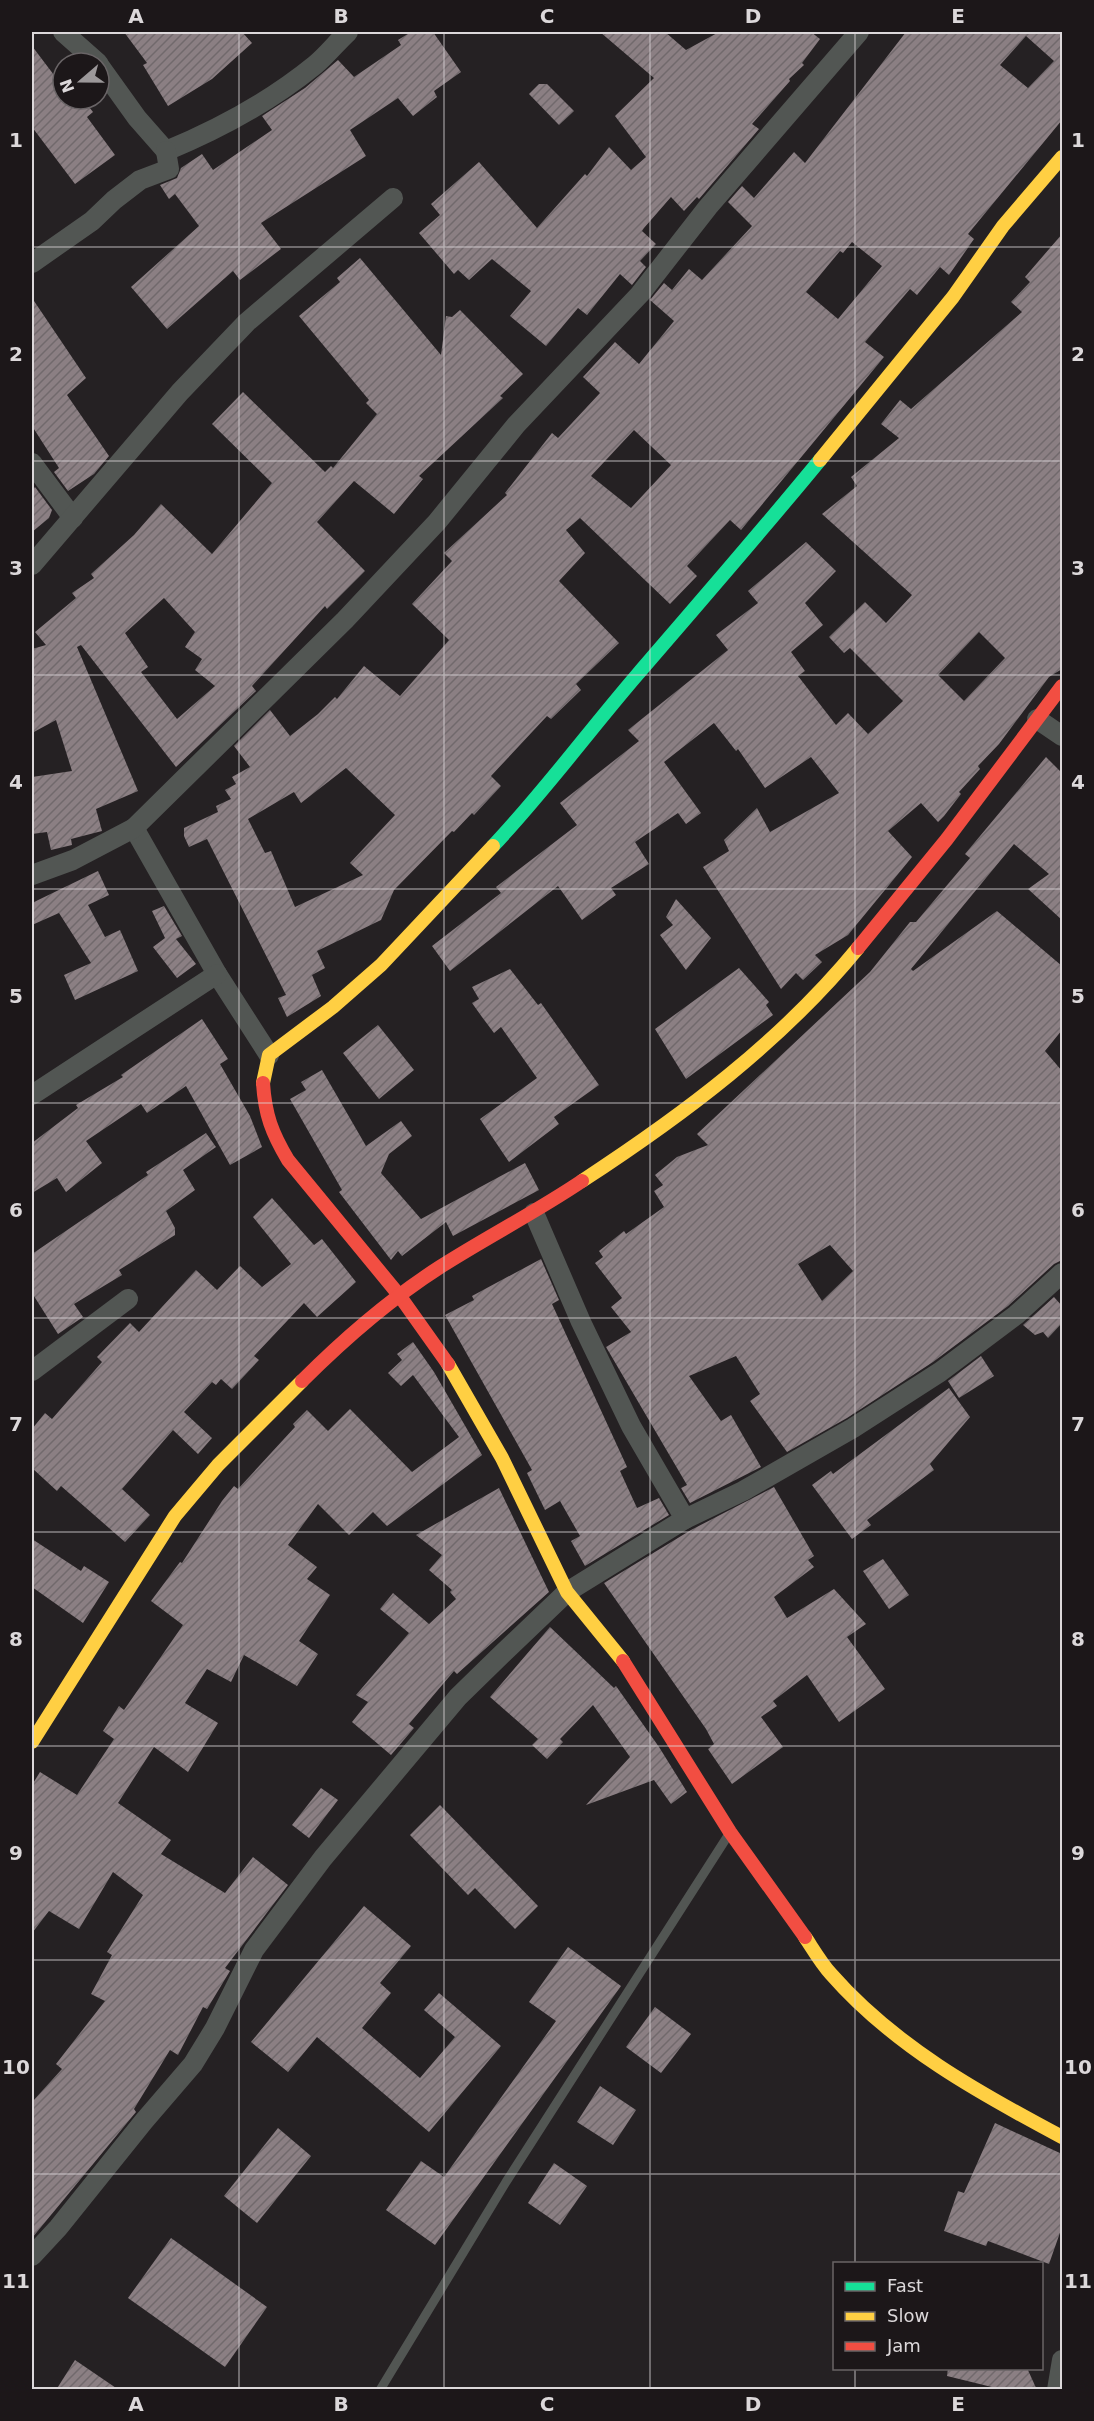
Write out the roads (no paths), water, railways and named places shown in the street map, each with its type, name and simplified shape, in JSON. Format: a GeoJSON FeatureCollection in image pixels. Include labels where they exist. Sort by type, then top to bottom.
{"type":"FeatureCollection","features":[{"type":"Feature","properties":{"kind":"street"},"geometry":{"type":"LineString","coordinates":[[63,32],[84,51]]}},
{"type":"Feature","properties":{"kind":"street"},"geometry":{"type":"LineString","coordinates":[[166,151],[210,133],[247,110],[316,64],[348,32]]}},
{"type":"Feature","properties":{"kind":"street"},"geometry":{"type":"LineString","coordinates":[[32,875],[74,860],[134,828],[345,620],[437,522],[516,425],[640,294],[708,207],[859,32]]}},
{"type":"Feature","properties":{"kind":"street"},"geometry":{"type":"LineString","coordinates":[[32,263],[92,221],[140,180],[169,169],[166,151],[137,118],[111,82]]}},
{"type":"Feature","properties":{"kind":"street"},"geometry":{"type":"LineString","coordinates":[[1062,158],[1003,226],[953,297],[888,378],[714,588],[636,676],[538,798],[381,965],[333,1007],[269,1055],[262,1077],[266,1112],[275,1138],[288,1160],[399,1295],[447,1363],[502,1458],[567,1592],[630,1669],[730,1832],[831,1974],[882,2023],[920,2053],[980,2093],[1062,2137]]}},
{"type":"Feature","properties":{"kind":"street"},"geometry":{"type":"LineString","coordinates":[[32,565],[180,392],[247,322],[393,198]]}},
{"type":"Feature","properties":{"kind":"street"},"geometry":{"type":"LineString","coordinates":[[32,463],[73,518]]}},
{"type":"Feature","properties":{"kind":"street"},"geometry":{"type":"LineString","coordinates":[[32,1742],[175,1516],[218,1465],[270,1411],[322,1361],[399,1295],[441,1266],[534,1213],[637,1145],[698,1101],[771,1040],[839,971],[947,839],[1062,686]]}},
{"type":"Feature","properties":{"kind":"street"},"geometry":{"type":"LineString","coordinates":[[1037,719],[1062,736]]}},
{"type":"Feature","properties":{"kind":"street"},"geometry":{"type":"LineString","coordinates":[[134,828],[217,974],[269,1055]]}},
{"type":"Feature","properties":{"kind":"street"},"geometry":{"type":"LineString","coordinates":[[32,1095],[217,974]]}},
{"type":"Feature","properties":{"kind":"street"},"geometry":{"type":"LineString","coordinates":[[534,1213],[581,1322],[631,1426],[685,1519]]}},
{"type":"Feature","properties":{"kind":"street"},"geometry":{"type":"LineString","coordinates":[[32,2256],[58,2228],[193,2064],[215,2028],[254,1950],[323,1858],[458,1697],[567,1592],[685,1519],[743,1491],[853,1428],[921,1384],[1016,1315],[1062,1273]]}},
{"type":"Feature","properties":{"kind":"street"},"geometry":{"type":"LineString","coordinates":[[32,1371],[128,1299]]}},
{"type":"Feature","properties":{"kind":"street"},"geometry":{"type":"LineString","coordinates":[[1057,2390],[1062,2361]]}},
{"type":"Feature","properties":{"kind":"lane"},"geometry":{"type":"LineString","coordinates":[[380,2390],[506,2182],[730,1832]]}}]}
